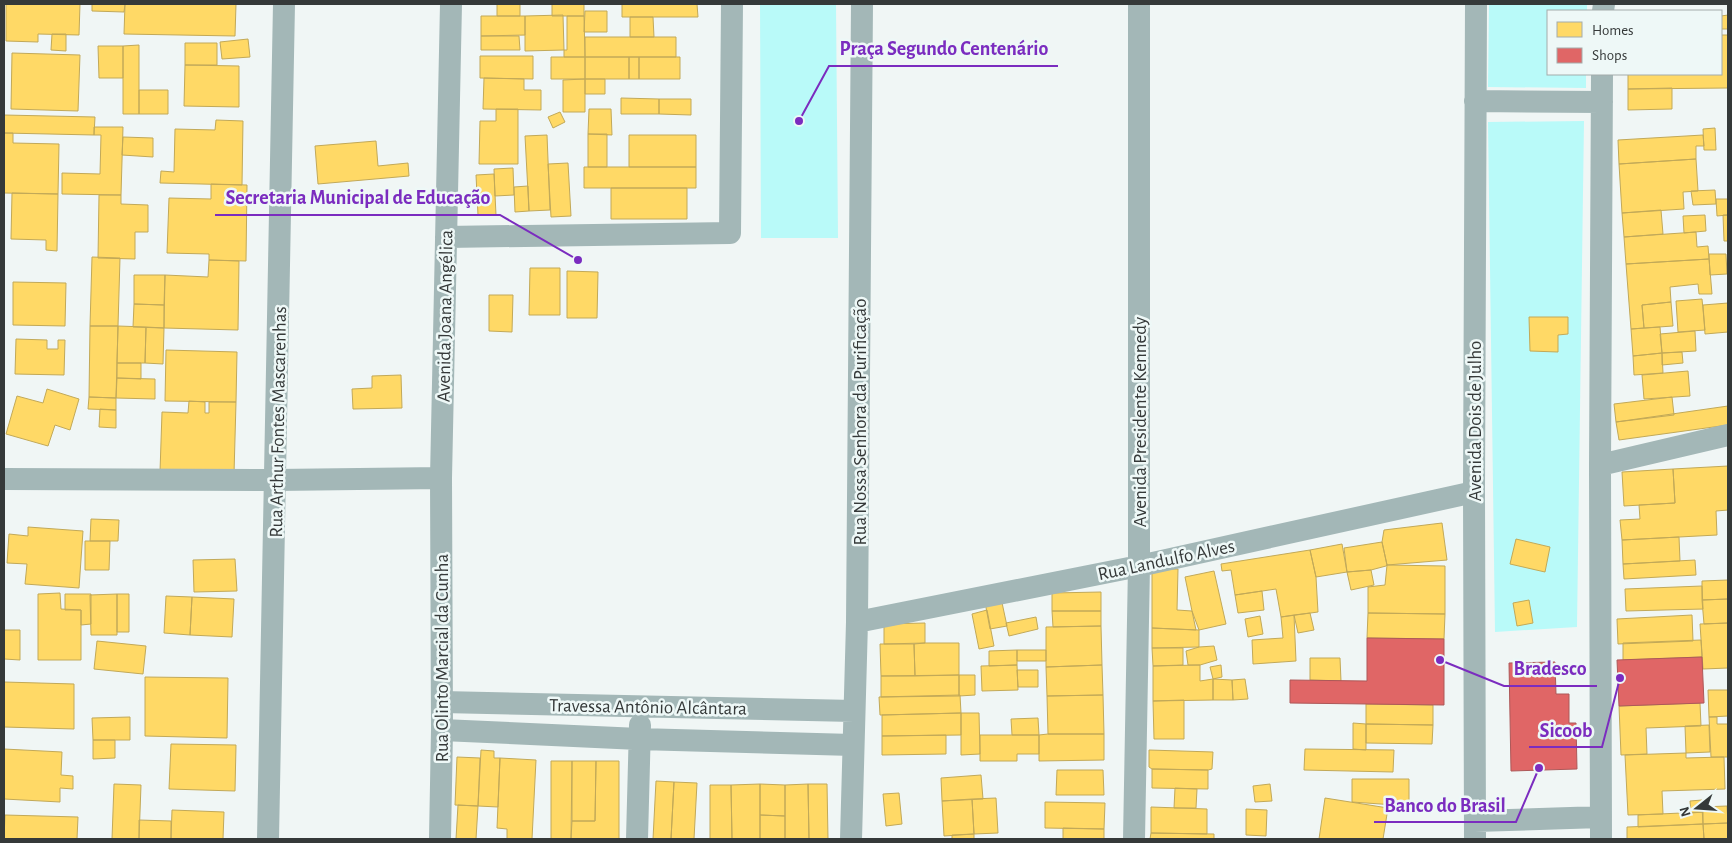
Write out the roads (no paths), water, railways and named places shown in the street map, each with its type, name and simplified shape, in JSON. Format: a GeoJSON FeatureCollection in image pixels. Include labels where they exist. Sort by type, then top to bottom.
{"type":"FeatureCollection","features":[{"type":"Feature","properties":{"kind":"street","name":"Rua Arthur Fontes Mascarenhas"},"geometry":{"type":"LineString","coordinates":[[268,839],[284,4]]}},
{"type":"Feature","properties":{"kind":"street","name":"Avenida Joana Angélica"},"geometry":{"type":"LineString","coordinates":[[441,478],[451,4]]}},
{"type":"Feature","properties":{"kind":"street"},"geometry":{"type":"LineString","coordinates":[[446,237],[730,233],[732,4]]}},
{"type":"Feature","properties":{"kind":"street","name":"Rua Nossa Senhora da Purificação"},"geometry":{"type":"LineString","coordinates":[[851,839],[857,622],[862,4]]}},
{"type":"Feature","properties":{"kind":"street","name":"Avenida Presidente Kennedy"},"geometry":{"type":"LineString","coordinates":[[1134,839],[1139,566],[1139,4]]}},
{"type":"Feature","properties":{"kind":"street","name":"Avenida Dois de Julho"},"geometry":{"type":"LineString","coordinates":[[1475,830],[1476,4]]}},
{"type":"Feature","properties":{"kind":"street"},"geometry":{"type":"LineString","coordinates":[[1475,830],[1601,828],[1602,75]]}},
{"type":"Feature","properties":{"kind":"street"},"geometry":{"type":"LineString","coordinates":[[1475,101],[1602,102]]}},
{"type":"Feature","properties":{"kind":"street"},"geometry":{"type":"LineString","coordinates":[[1600,465],[1728,435]]}},
{"type":"Feature","properties":{"kind":"street"},"geometry":{"type":"LineString","coordinates":[[4,480],[441,478]]}},
{"type":"Feature","properties":{"kind":"street","name":"Rua Olinto Marcial da Cunha"},"geometry":{"type":"LineString","coordinates":[[440,839],[442,730],[441,478]]}},
{"type":"Feature","properties":{"kind":"street","name":"Rua Landulfo Alves"},"geometry":{"type":"LineString","coordinates":[[857,622],[1139,566],[1474,492]]}},
{"type":"Feature","properties":{"kind":"street","name":"Travessa Antônio Alcântara"},"geometry":{"type":"LineString","coordinates":[[442,702],[854,711]]}},
{"type":"Feature","properties":{"kind":"street"},"geometry":{"type":"LineString","coordinates":[[637,839],[640,706]]}},
{"type":"Feature","properties":{"kind":"street","name":"Travessa Antônio Alcântara"},"geometry":{"type":"LineString","coordinates":[[442,730],[639,739],[853,745]]}},
{"type":"Feature","properties":{"kind":"place","name":"Praça Segundo Centenário"},"geometry":{"type":"Point","coordinates":[799,121]}},
{"type":"Feature","properties":{"kind":"place","name":"Secretaria Municipal de Educação"},"geometry":{"type":"Point","coordinates":[578,260]}},
{"type":"Feature","properties":{"kind":"place","name":"Bradesco"},"geometry":{"type":"Point","coordinates":[1440,660]}},
{"type":"Feature","properties":{"kind":"place","name":"Sicoob"},"geometry":{"type":"Point","coordinates":[1620,678]}},
{"type":"Feature","properties":{"kind":"place","name":"Banco do Brasil"},"geometry":{"type":"Point","coordinates":[1539,768]}}]}
